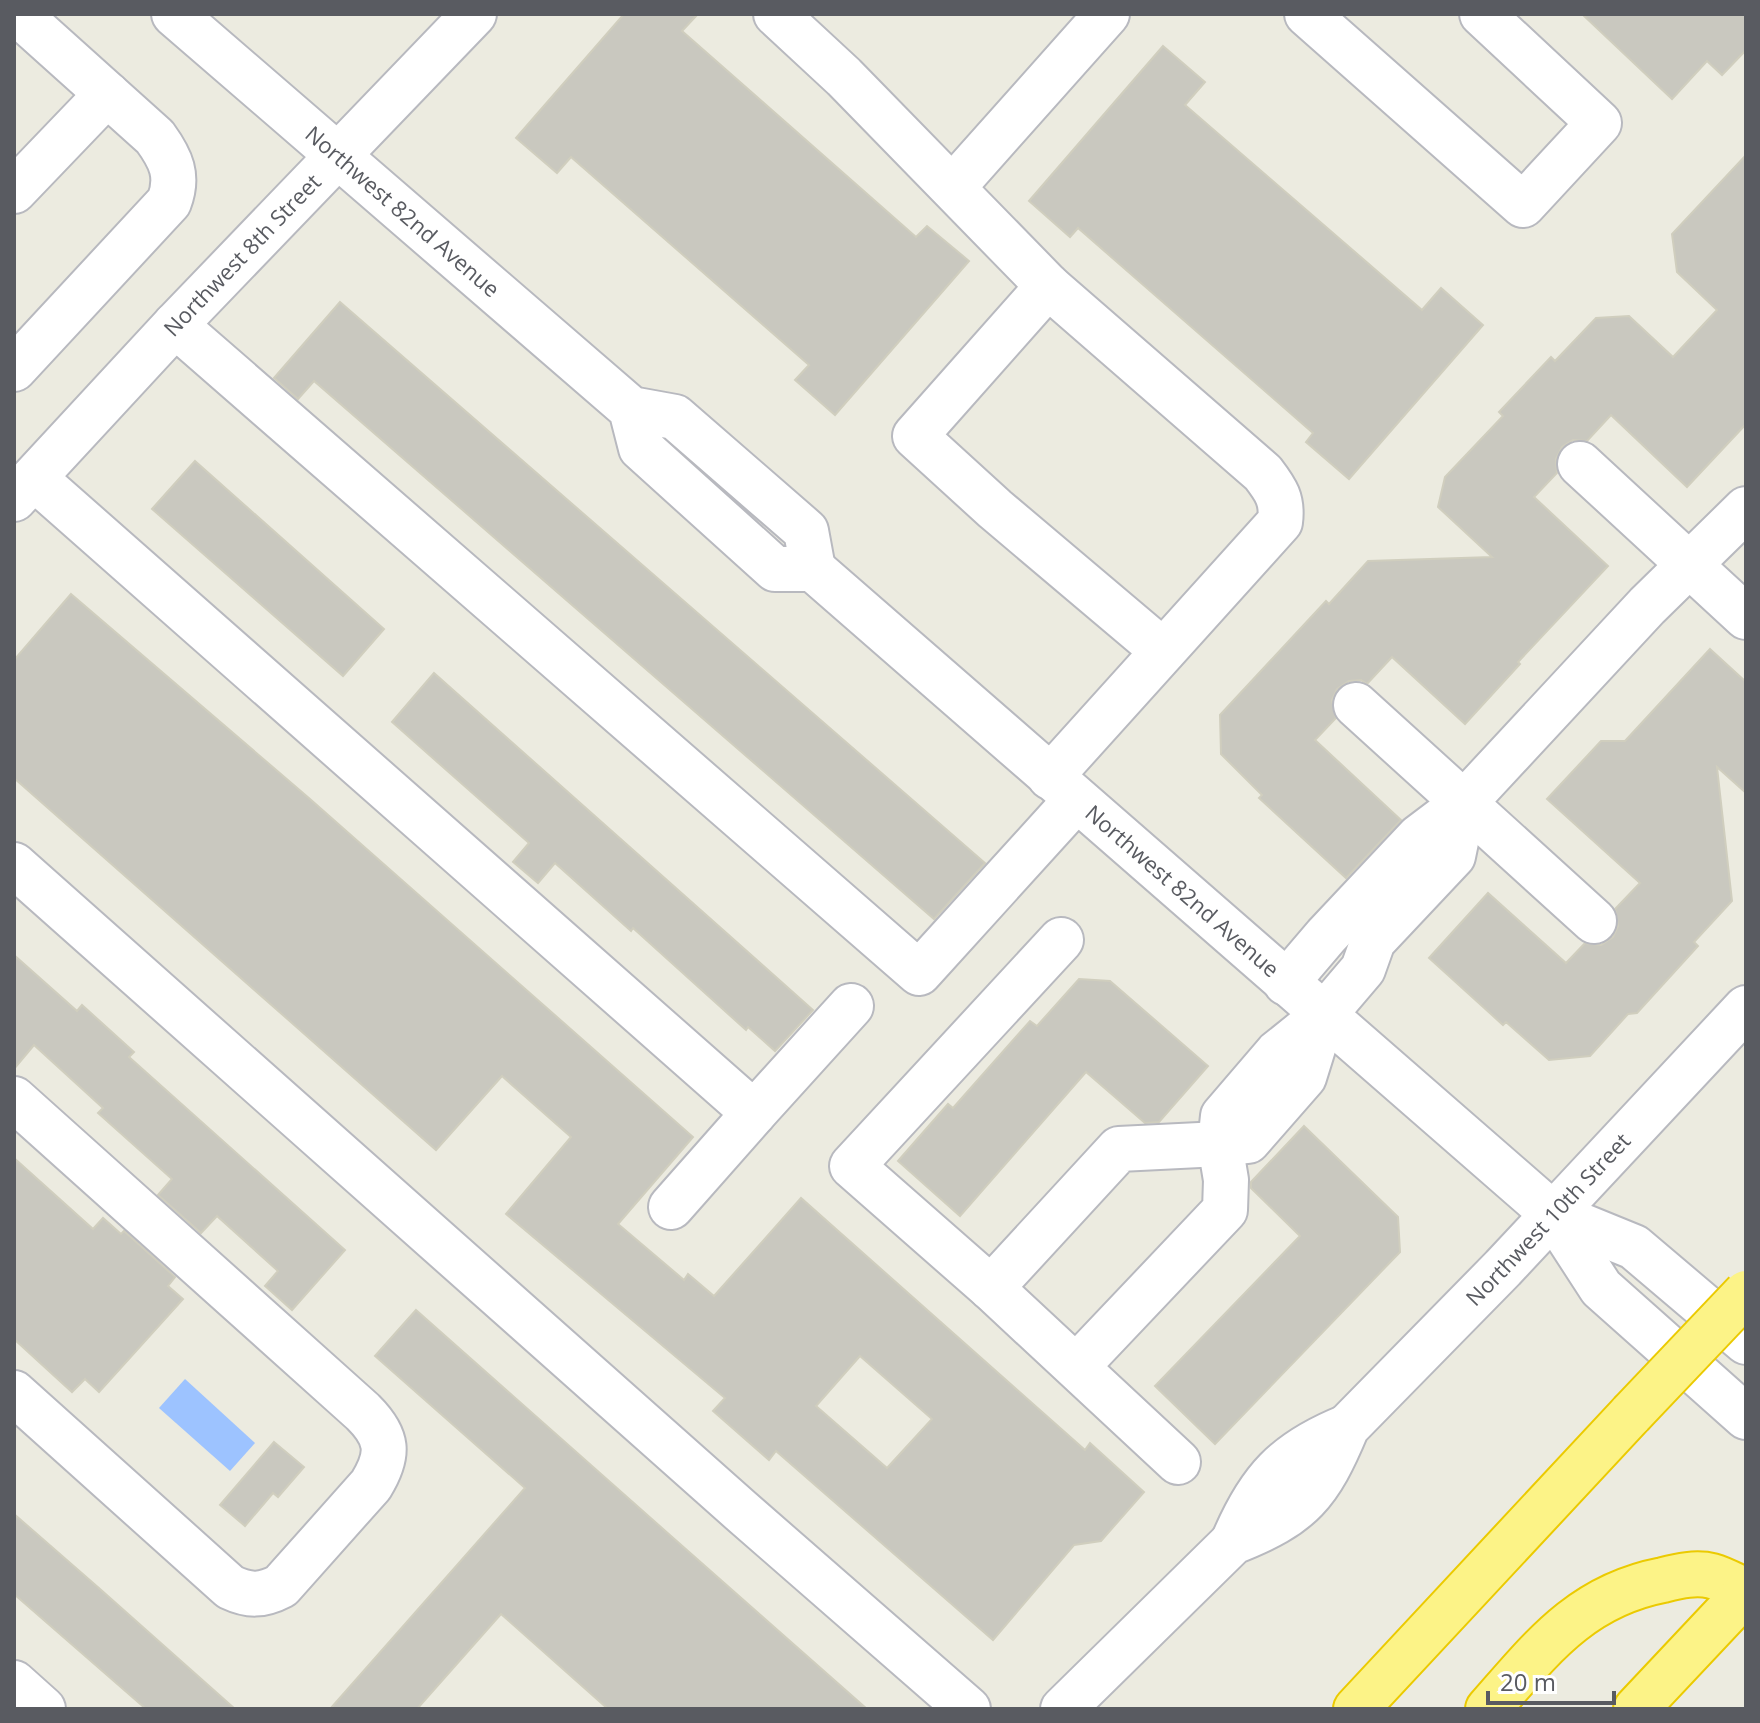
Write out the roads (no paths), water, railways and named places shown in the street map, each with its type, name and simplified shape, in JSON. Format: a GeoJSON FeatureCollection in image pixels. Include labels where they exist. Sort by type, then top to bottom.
{"type":"FeatureCollection","features":[{"type":"Feature","properties":{"kind":"highway"},"geometry":{"type":"LineString","coordinates":[[1356,1709],[1746,1293]]}},
{"type":"Feature","properties":{"kind":"highway"},"geometry":{"type":"LineString","coordinates":[[1488,1709],[1550,1639],[1570,1621],[1606,1598],[1647,1583],[1690,1574],[1711,1576],[1746,1592],[1649,1696]]}},
{"type":"Feature","properties":{"kind":"street"},"geometry":{"type":"LineString","coordinates":[[14,369],[169,202],[175,187],[174,172],[155,137],[18,14]]}},
{"type":"Feature","properties":{"kind":"street","name":"Northwest 82nd Avenue"},"geometry":{"type":"LineString","coordinates":[[174,14],[631,409],[641,448],[775,569],[813,569],[1553,1214],[1601,1288],[1746,1417]]}},
{"type":"Feature","properties":{"kind":"street","name":"Northwest 8th Street"},"geometry":{"type":"LineString","coordinates":[[24,488],[175,325],[474,14]]}},
{"type":"Feature","properties":{"kind":"street"},"geometry":{"type":"LineString","coordinates":[[175,325],[919,973],[1063,789],[1122,696],[1280,522],[1283,506],[1276,489],[1263,473],[1048,286],[844,77],[776,14]]}},
{"type":"Feature","properties":{"kind":"street"},"geometry":{"type":"LineString","coordinates":[[953,187],[1107,14]]}},
{"type":"Feature","properties":{"kind":"street"},"geometry":{"type":"LineString","coordinates":[[1307,14],[1523,205],[1599,123],[1482,14]]}},
{"type":"Feature","properties":{"kind":"street"},"geometry":{"type":"LineString","coordinates":[[14,191],[107,94]]}},
{"type":"Feature","properties":{"kind":"street"},"geometry":{"type":"LineString","coordinates":[[1048,286],[915,436],[995,509],[1163,651]]}},
{"type":"Feature","properties":{"kind":"street"},"geometry":{"type":"LineString","coordinates":[[1580,464],[1746,617]]}},
{"type":"Feature","properties":{"kind":"street"},"geometry":{"type":"LineString","coordinates":[[24,488],[754,1113]]}},
{"type":"Feature","properties":{"kind":"street"},"geometry":{"type":"LineString","coordinates":[[1286,983],[1414,879],[1453,856],[1464,803],[1647,606],[1746,509]]}},
{"type":"Feature","properties":{"kind":"street"},"geometry":{"type":"LineString","coordinates":[[1356,705],[1594,921]]}},
{"type":"Feature","properties":{"kind":"street"},"geometry":{"type":"LineString","coordinates":[[14,865],[968,1709]]}},
{"type":"Feature","properties":{"kind":"street"},"geometry":{"type":"LineString","coordinates":[[991,1288],[1119,1149],[1248,1141],[1304,1077],[1323,1016],[1363,969],[1373,941],[1414,879]]}},
{"type":"Feature","properties":{"kind":"street"},"geometry":{"type":"LineString","coordinates":[[1061,940],[852,1166],[1077,1366],[1178,1462]]}},
{"type":"Feature","properties":{"kind":"street"},"geometry":{"type":"LineString","coordinates":[[671,1207],[851,1006]]}},
{"type":"Feature","properties":{"kind":"street","name":"Northwest 10th Street"},"geometry":{"type":"LineString","coordinates":[[1063,1709],[1233,1542],[1263,1530],[1308,1500],[1333,1460],[1347,1427],[1746,1008]]}},
{"type":"Feature","properties":{"kind":"street"},"geometry":{"type":"LineString","coordinates":[[14,1099],[363,1412],[383,1437],[385,1452],[381,1470],[371,1485],[281,1586],[267,1594],[252,1595],[230,1587],[14,1393]]}},
{"type":"Feature","properties":{"kind":"street"},"geometry":{"type":"LineString","coordinates":[[1077,1366],[1225,1210],[1226,1180],[1220,1144]]}},
{"type":"Feature","properties":{"kind":"street","name":"Northwest 82nd Avenue"},"geometry":{"type":"LineString","coordinates":[[1553,1214],[1634,1247],[1746,1342]]}},
{"type":"Feature","properties":{"kind":"street"},"geometry":{"type":"LineString","coordinates":[[14,1683],[43,1709]]}},
{"type":"Feature","properties":{"kind":"water"},"geometry":{"type":"Polygon","coordinates":[[[185,1379],[255,1443],[230,1471],[159,1408],[185,1379]]]}}]}
